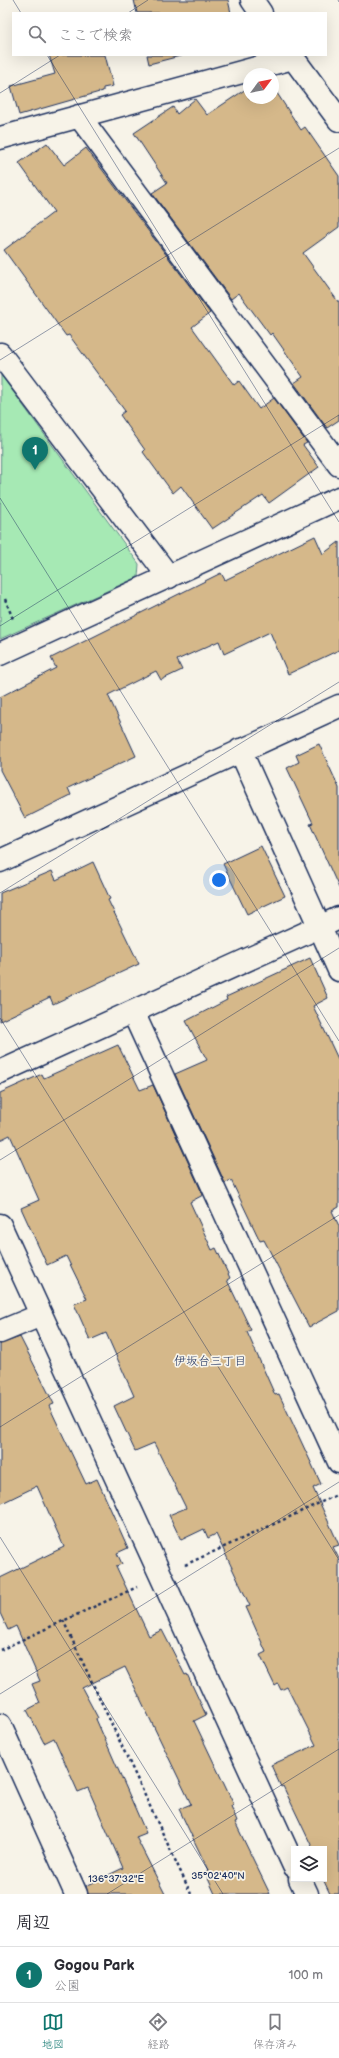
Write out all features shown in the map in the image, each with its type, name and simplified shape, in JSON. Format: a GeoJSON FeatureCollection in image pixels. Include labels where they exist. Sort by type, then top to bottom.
{"type":"FeatureCollection","features":[{"type":"Feature","properties":{"kind":"street"},"geometry":{"type":"LineString","coordinates":[[252,0],[260,12]]}},
{"type":"Feature","properties":{"kind":"street"},"geometry":{"type":"LineString","coordinates":[[0,138],[292,56],[339,120]]}},
{"type":"Feature","properties":{"kind":"street"},"geometry":{"type":"LineString","coordinates":[[80,116],[339,465]]}},
{"type":"Feature","properties":{"kind":"street"},"geometry":{"type":"LineString","coordinates":[[0,354],[169,577]]}},
{"type":"Feature","properties":{"kind":"street"},"geometry":{"type":"LineString","coordinates":[[0,654],[339,498]]}},
{"type":"Feature","properties":{"kind":"street"},"geometry":{"type":"LineString","coordinates":[[0,861],[339,706]]}},
{"type":"Feature","properties":{"kind":"street"},"geometry":{"type":"LineString","coordinates":[[240,750],[339,970]]}},
{"type":"Feature","properties":{"kind":"street"},"geometry":{"type":"LineString","coordinates":[[0,1072],[339,918]]}},
{"type":"Feature","properties":{"kind":"street"},"geometry":{"type":"LineString","coordinates":[[133,1012],[339,1462]]}},
{"type":"Feature","properties":{"kind":"street"},"geometry":{"type":"LineString","coordinates":[[0,1225],[162,1575],[291,1859]]}},
{"type":"Feature","properties":{"kind":"street"},"geometry":{"type":"LineString","coordinates":[[0,1332],[41,1315]]}},
{"type":"Feature","properties":{"kind":"street"},"geometry":{"type":"LineString","coordinates":[[0,1725],[76,1894]]}},
{"type":"Feature","properties":{"kind":"street"},"geometry":{"type":"LineString","coordinates":[[301,1882],[307,1894]]}},
{"type":"Feature","properties":{"kind":"path"},"geometry":{"type":"LineString","coordinates":[[0,1650],[339,1494]]}},
{"type":"Feature","properties":{"kind":"path"},"geometry":{"type":"LineString","coordinates":[[63,1620],[191,1894]]}},
{"type":"Feature","properties":{"kind":"green space"},"geometry":{"type":"Polygon","coordinates":[[[1,375],[139,564],[138,577],[0,639],[1,375]]]}},
{"type":"Feature","properties":{"kind":"building"},"geometry":{"type":"Polygon","coordinates":[[[134,0],[228,0],[231,12],[137,12],[134,0]]]}},
{"type":"Feature","properties":{"kind":"building"},"geometry":{"type":"Polygon","coordinates":[[[49,56],[105,56],[113,86],[103,88],[103,91],[19,115],[11,86],[55,74],[49,56]]]}},
{"type":"Feature","properties":{"kind":"building"},"geometry":{"type":"Polygon","coordinates":[[[147,56],[180,56],[149,64],[147,56]]]}},
{"type":"Feature","properties":{"kind":"building"},"geometry":{"type":"Polygon","coordinates":[[[243,91],[243,104],[279,104],[279,96],[301,130],[305,127],[339,176],[339,227],[303,253],[339,303],[339,420],[327,428],[294,383],[303,377],[272,333],[270,335],[239,293],[231,299],[152,193],[167,183],[134,133],[173,107],[177,114],[195,99],[207,115],[243,91]]]}},
{"type":"Feature","properties":{"kind":"building"},"geometry":{"type":"Polygon","coordinates":[[[47,143],[64,165],[86,148],[210,313],[192,327],[234,385],[239,381],[259,409],[274,398],[307,443],[303,445],[319,467],[269,503],[263,495],[212,529],[181,486],[173,493],[143,452],[145,450],[120,415],[125,411],[69,335],[66,336],[4,250],[54,212],[19,163],[47,143]]]}},
{"type":"Feature","properties":{"kind":"building"},"geometry":{"type":"Polygon","coordinates":[[[315,536],[323,554],[339,542],[339,650],[288,674],[270,632],[224,654],[219,641],[177,660],[182,670],[161,680],[156,671],[108,695],[136,756],[68,788],[71,795],[25,818],[0,770],[0,697],[56,668],[51,658],[221,573],[225,580],[315,536]]]}},
{"type":"Feature","properties":{"kind":"building"},"geometry":{"type":"Polygon","coordinates":[[[319,744],[339,788],[339,888],[310,824],[313,823],[287,768],[299,762],[296,755],[319,744]]]}},
{"type":"Feature","properties":{"kind":"building"},"geometry":{"type":"Polygon","coordinates":[[[261,846],[285,896],[247,914],[223,864],[261,846]]]}},
{"type":"Feature","properties":{"kind":"building"},"geometry":{"type":"Polygon","coordinates":[[[93,862],[110,899],[108,900],[139,964],[53,1004],[50,997],[0,1021],[0,893],[52,871],[56,880],[93,862]]]}},
{"type":"Feature","properties":{"kind":"building"},"geometry":{"type":"Polygon","coordinates":[[[310,958],[328,998],[313,1006],[339,1061],[339,1207],[332,1211],[339,1226],[339,1311],[309,1327],[264,1240],[260,1241],[231,1180],[225,1183],[175,1074],[207,1060],[186,1021],[227,1000],[226,997],[310,958]]]}},
{"type":"Feature","properties":{"kind":"building"},"geometry":{"type":"Polygon","coordinates":[[[118,1045],[140,1090],[153,1085],[203,1195],[190,1202],[212,1250],[216,1248],[230,1278],[227,1280],[251,1330],[247,1332],[275,1395],[279,1394],[321,1484],[313,1488],[339,1545],[333,1547],[339,1559],[339,1894],[330,1894],[324,1882],[327,1882],[327,1846],[312,1846],[283,1786],[281,1787],[271,1765],[316,1745],[287,1687],[281,1690],[278,1684],[275,1686],[260,1655],[266,1652],[246,1607],[250,1606],[216,1534],[208,1538],[204,1529],[181,1540],[169,1515],[186,1508],[154,1443],[135,1451],[114,1406],[134,1396],[106,1333],[90,1340],[74,1304],[87,1299],[66,1256],[47,1265],[21,1208],[39,1200],[10,1135],[0,1140],[0,1093],[42,1074],[44,1078],[118,1045]]]}},
{"type":"Feature","properties":{"kind":"building"},"geometry":{"type":"Polygon","coordinates":[[[20,1337],[54,1404],[49,1406],[86,1484],[97,1479],[128,1548],[117,1553],[122,1564],[116,1566],[149,1636],[162,1630],[185,1675],[187,1674],[206,1715],[194,1721],[234,1805],[231,1806],[237,1821],[235,1822],[270,1894],[215,1894],[205,1872],[208,1870],[179,1809],[191,1804],[125,1667],[82,1688],[98,1718],[96,1719],[146,1833],[136,1837],[165,1894],[88,1894],[86,1886],[123,1868],[88,1788],[78,1792],[54,1738],[44,1743],[27,1710],[40,1703],[32,1684],[40,1681],[16,1626],[8,1630],[0,1613],[0,1578],[64,1547],[37,1486],[0,1504],[0,1344],[20,1337]]]}},
{"type":"Feature","properties":{"kind":"place","name":"Gogou Park"},"geometry":{"type":"Point","coordinates":[35,470]}},
{"type":"Feature","properties":{"kind":"district","name":"伊坂台三丁目"},"geometry":{"type":"Point","coordinates":[210,1361]}}]}
